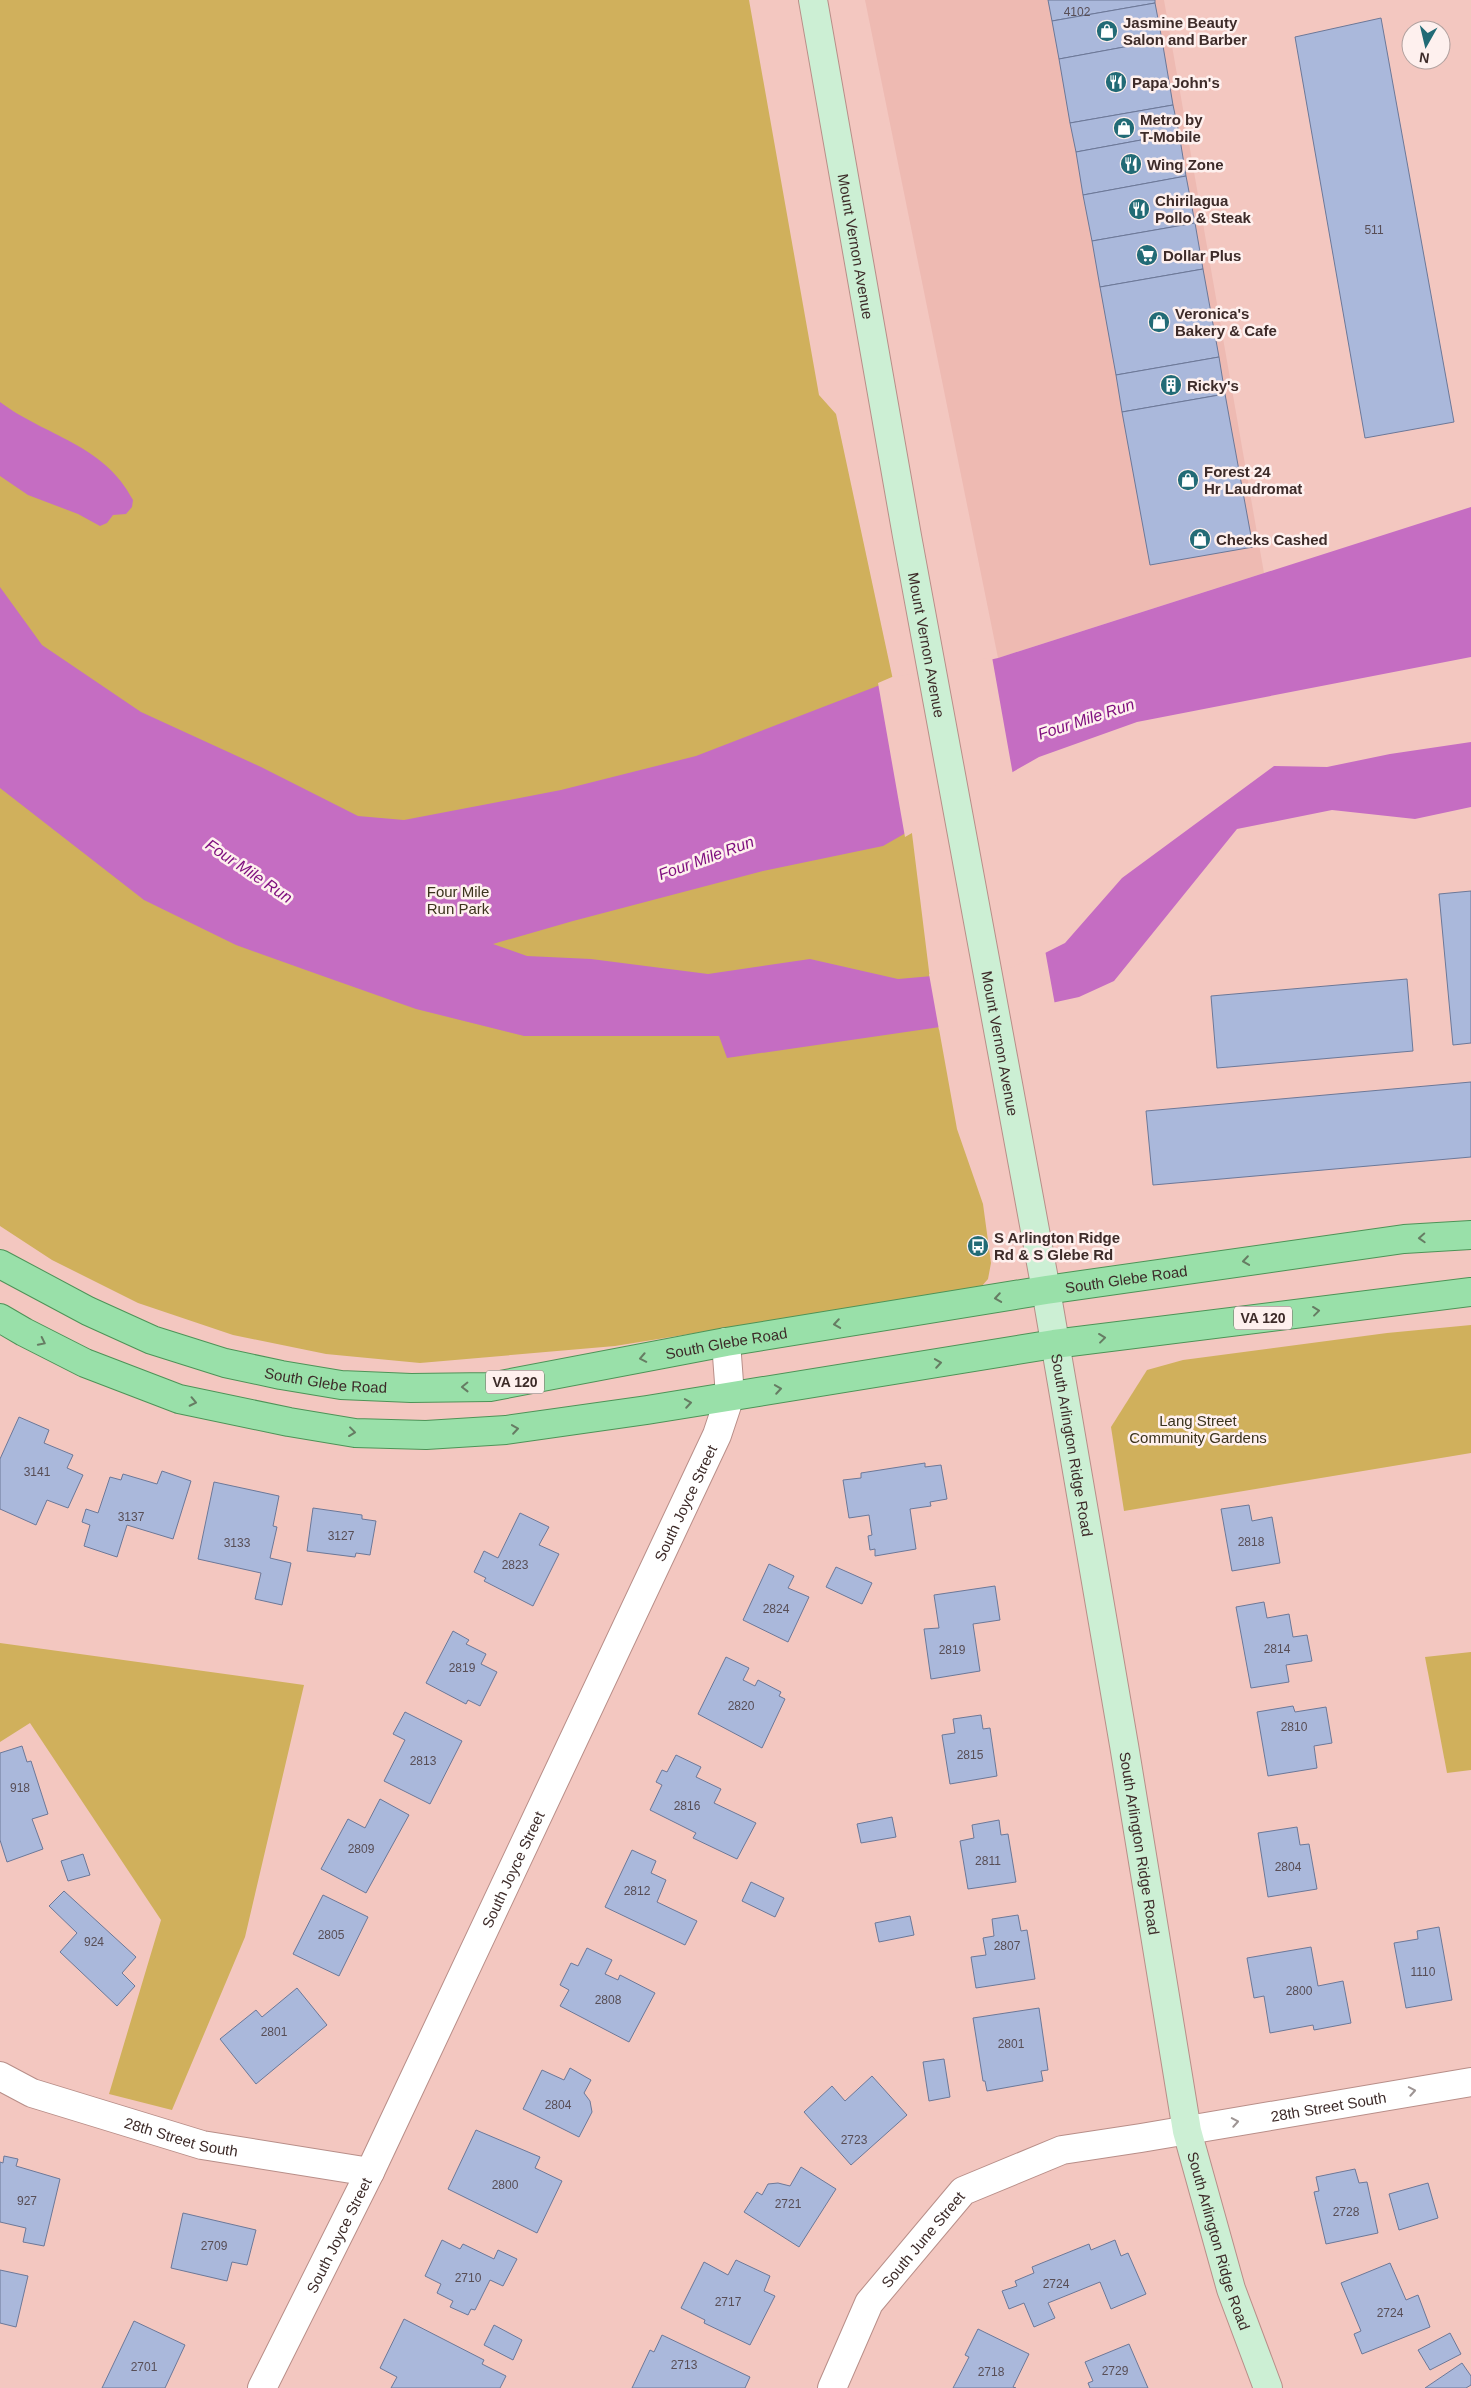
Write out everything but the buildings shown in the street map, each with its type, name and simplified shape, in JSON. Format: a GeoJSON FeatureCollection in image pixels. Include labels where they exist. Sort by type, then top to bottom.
{"type":"FeatureCollection","features":[{"type":"Feature","properties":{"kind":"main road","name":"Mount Vernon Avenue"},"geometry":{"type":"LineString","coordinates":[[813,0],[874,353],[1046,1290]]}},
{"type":"Feature","properties":{"kind":"main road","name":"South Glebe Road"},"geometry":{"type":"LineString","coordinates":[[0,1264],[80,1307],[152,1340],[224,1363],[341,1385],[411,1388],[490,1387],[726,1342],[1046,1290],[1395,1240],[1471,1235]]}},
{"type":"Feature","properties":{"kind":"main road","name":"South Arlington Ridge Road"},"geometry":{"type":"LineString","coordinates":[[1046,1290],[1124,1745],[1187,2130],[1231,2290],[1268,2388]]}},
{"type":"Feature","properties":{"kind":"main road","name":"VA 120"},"geometry":{"type":"LineString","coordinates":[[0,1318],[85,1363],[180,1399],[289,1422],[355,1433],[426,1436],[506,1430],[1054,1344],[1471,1292]]}},
{"type":"Feature","properties":{"kind":"street","name":"South Joyce Street"},"geometry":{"type":"LineString","coordinates":[[262,2388],[370,2172],[717,1435],[730,1396],[726,1342]]}},
{"type":"Feature","properties":{"kind":"street","name":"28th Street South"},"geometry":{"type":"LineString","coordinates":[[0,2076],[32,2093],[202,2146],[370,2172]]}},
{"type":"Feature","properties":{"kind":"street","name":"28th Street South"},"geometry":{"type":"LineString","coordinates":[[1187,2130],[1471,2082]]}},
{"type":"Feature","properties":{"kind":"street","name":"South June Street"},"geometry":{"type":"LineString","coordinates":[[832,2388],[869,2304],[963,2191],[1062,2150],[1187,2130]]}},
{"type":"Feature","properties":{"kind":"shaded area"},"geometry":{"type":"Polygon","coordinates":[[[865,0],[1164,0],[1264,573],[998,658],[865,0]]]}},
{"type":"Feature","properties":{"kind":"green space","name":"Four Mile Run Park"},"geometry":{"type":"Polygon","coordinates":[[[0,0],[749,0],[819,395],[836,414],[893,680],[930,979],[957,1129],[983,1204],[991,1263],[988,1279],[981,1287],[615,1346],[420,1363],[326,1354],[233,1335],[138,1303],[52,1260],[0,1226],[0,0]]]}},
{"type":"Feature","properties":{"kind":"green space","name":"Lang Street Community Gardens"},"geometry":{"type":"Polygon","coordinates":[[[1471,1325],[1471,1453],[1124,1511],[1111,1427],[1147,1370],[1183,1360],[1387,1333],[1471,1325]]]}},
{"type":"Feature","properties":{"kind":"green space"},"geometry":{"type":"Polygon","coordinates":[[[0,1643],[304,1685],[245,1937],[172,2110],[109,2094],[161,1920],[30,1723],[0,1742],[0,1643]]]}},
{"type":"Feature","properties":{"kind":"green space"},"geometry":{"type":"Polygon","coordinates":[[[1471,1652],[1471,1770],[1447,1773],[1425,1657],[1471,1652]]]}},
{"type":"Feature","properties":{"kind":"water"},"geometry":{"type":"Polygon","coordinates":[[[0,402],[17,414],[90,453],[121,481],[133,500],[132,507],[126,514],[113,515],[107,523],[100,526],[78,514],[28,495],[0,476],[0,402]]]}},
{"type":"Feature","properties":{"kind":"water","name":"Four Mile Run"},"geometry":{"type":"Polygon","coordinates":[[[1471,507],[1471,657],[1137,722],[1039,757],[883,846],[763,871],[493,944],[527,956],[591,959],[708,974],[810,959],[898,979],[1013,969],[1065,943],[1122,878],[1274,766],[1327,767],[1390,754],[1471,742],[1471,807],[1415,819],[1332,810],[1237,829],[1114,981],[1079,997],[947,1026],[727,1058],[719,1036],[524,1036],[416,1009],[236,945],[144,900],[0,788],[0,587],[42,645],[141,712],[261,767],[358,816],[404,820],[561,790],[696,756],[893,680],[998,658],[1471,507]]]}},
{"type":"Feature","properties":{"kind":"pier"},"geometry":{"type":"Polygon","coordinates":[[[992,657],[1013,775],[905,837],[878,683],[892,677],[931,671],[992,657]]]}},
{"type":"Feature","properties":{"kind":"pier"},"geometry":{"type":"Polygon","coordinates":[[[1045,950],[1055,1005],[939,1030],[929,974],[1013,967],[1045,950]]]}},
{"type":"Feature","properties":{"kind":"place","name":"Jasmine Beauty Salon and Barber"},"geometry":{"type":"Point","coordinates":[1107,31]}},
{"type":"Feature","properties":{"kind":"place","name":"Papa John's"},"geometry":{"type":"Point","coordinates":[1116,82]}},
{"type":"Feature","properties":{"kind":"place","name":"Metro by T-Mobile"},"geometry":{"type":"Point","coordinates":[1124,128]}},
{"type":"Feature","properties":{"kind":"place","name":"Wing Zone"},"geometry":{"type":"Point","coordinates":[1131,164]}},
{"type":"Feature","properties":{"kind":"place","name":"Chirilagua Pollo & Steak"},"geometry":{"type":"Point","coordinates":[1139,209]}},
{"type":"Feature","properties":{"kind":"place","name":"Dollar Plus"},"geometry":{"type":"Point","coordinates":[1147,255]}},
{"type":"Feature","properties":{"kind":"place","name":"Veronica's Bakery & Cafe"},"geometry":{"type":"Point","coordinates":[1159,322]}},
{"type":"Feature","properties":{"kind":"place","name":"Ricky's"},"geometry":{"type":"Point","coordinates":[1171,385]}},
{"type":"Feature","properties":{"kind":"place","name":"Forest 24 Hr Laudromat"},"geometry":{"type":"Point","coordinates":[1188,480]}},
{"type":"Feature","properties":{"kind":"place","name":"Checks Cashed"},"geometry":{"type":"Point","coordinates":[1200,539]}},
{"type":"Feature","properties":{"kind":"place","name":"S Arlington Ridge Rd & S Glebe Rd"},"geometry":{"type":"Point","coordinates":[978,1246]}}]}
